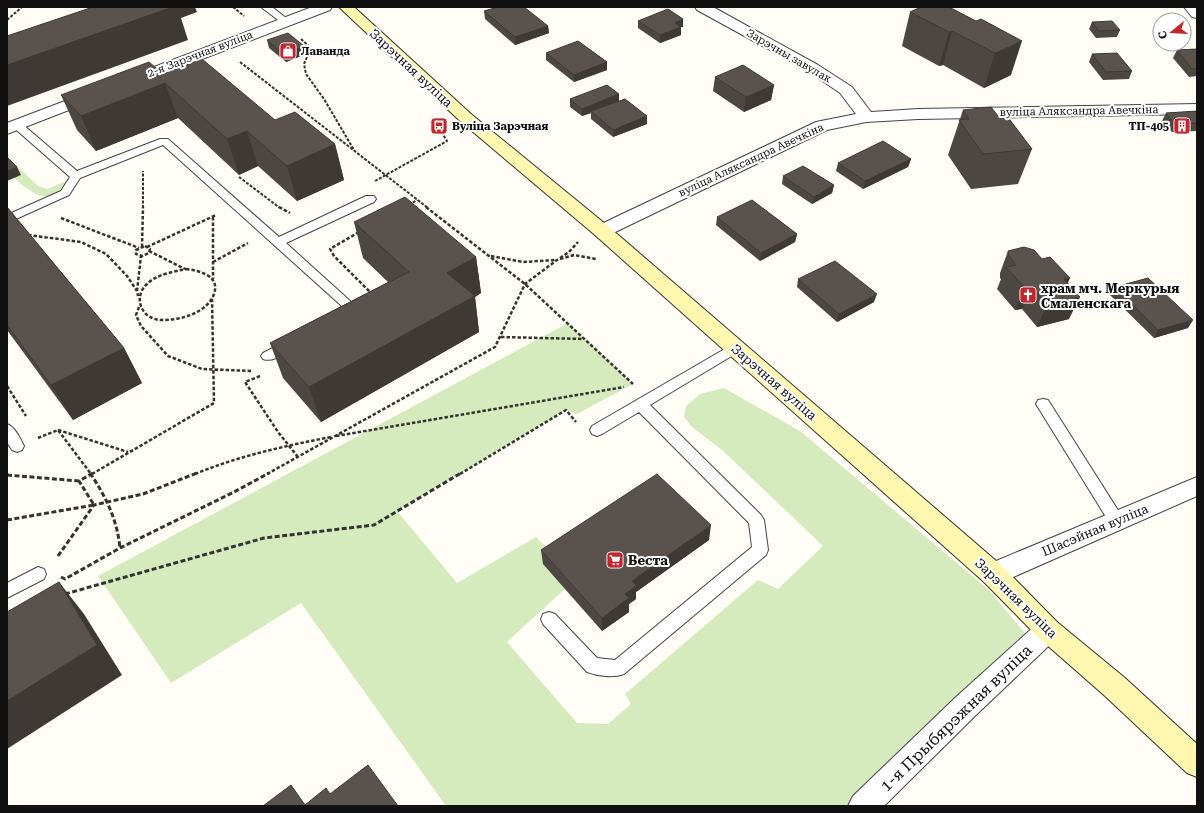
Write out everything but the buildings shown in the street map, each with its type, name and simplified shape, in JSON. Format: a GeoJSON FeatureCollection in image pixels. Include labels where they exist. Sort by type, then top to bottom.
{"type":"FeatureCollection","features":[{"type":"Feature","properties":{"kind":"street","name":"2-я Зарэчная вуліца"},"geometry":{"type":"LineString","coordinates":[[12,127],[285,21],[325,7]]}},
{"type":"Feature","properties":{"kind":"street","name":"Зарэчная вуліца"},"geometry":{"type":"LineString","coordinates":[[346,7],[465,117],[602,231],[993,574],[1048,630],[1116,687],[1197,763]]}},
{"type":"Feature","properties":{"kind":"street","name":"Зарэчны завулак"},"geometry":{"type":"LineString","coordinates":[[702,7],[820,72],[846,90],[866,117]]}},
{"type":"Feature","properties":{"kind":"street"},"geometry":{"type":"LineString","coordinates":[[1191,7],[1197,14]]}},
{"type":"Feature","properties":{"kind":"street","name":"вуліца Аляксандра Авечкіна"},"geometry":{"type":"LineString","coordinates":[[602,231],[822,126],[866,117],[918,114],[1197,109]]}},
{"type":"Feature","properties":{"kind":"street","name":"Шасэйная вуліца"},"geometry":{"type":"LineString","coordinates":[[993,574],[1197,486]]}},
{"type":"Feature","properties":{"kind":"street","name":"1-я Прыбярэжная вуліца"},"geometry":{"type":"LineString","coordinates":[[863,806],[966,706],[1048,630]]}},
{"type":"Feature","properties":{"kind":"lane"},"geometry":{"type":"LineString","coordinates":[[266,7],[285,21]]}},
{"type":"Feature","properties":{"kind":"lane"},"geometry":{"type":"LineString","coordinates":[[12,127],[28,136],[76,176]]}},
{"type":"Feature","properties":{"kind":"lane"},"geometry":{"type":"LineString","coordinates":[[7,219],[65,193],[76,176],[164,141],[354,308],[334,319]]}},
{"type":"Feature","properties":{"kind":"lane"},"geometry":{"type":"LineString","coordinates":[[278,242],[370,199]]}},
{"type":"Feature","properties":{"kind":"lane"},"geometry":{"type":"LineString","coordinates":[[268,356],[301,338]]}},
{"type":"Feature","properties":{"kind":"lane"},"geometry":{"type":"LineString","coordinates":[[597,430],[735,348]]}},
{"type":"Feature","properties":{"kind":"lane"},"geometry":{"type":"LineString","coordinates":[[1043,404],[1116,520]]}},
{"type":"Feature","properties":{"kind":"lane"},"geometry":{"type":"LineString","coordinates":[[549,620],[593,666],[618,668],[760,550],[756,520],[640,405]]}},
{"type":"Feature","properties":{"kind":"lane"},"geometry":{"type":"LineString","coordinates":[[7,430],[17,446]]}},
{"type":"Feature","properties":{"kind":"lane"},"geometry":{"type":"LineString","coordinates":[[7,591],[38,574]]}},
{"type":"Feature","properties":{"kind":"path"},"geometry":{"type":"LineString","coordinates":[[7,20],[22,7]]}},
{"type":"Feature","properties":{"kind":"path"},"geometry":{"type":"LineString","coordinates":[[298,36],[314,51],[307,57],[304,64],[306,74],[340,124],[355,152]]}},
{"type":"Feature","properties":{"kind":"path"},"geometry":{"type":"LineString","coordinates":[[7,520],[94,505],[143,494],[227,461],[299,443],[634,385],[525,284],[239,61]]}},
{"type":"Feature","properties":{"kind":"path"},"geometry":{"type":"LineString","coordinates":[[386,176],[447,141],[439,126]]}},
{"type":"Feature","properties":{"kind":"path"},"geometry":{"type":"LineString","coordinates":[[142,247],[143,149]]}},
{"type":"Feature","properties":{"kind":"path"},"geometry":{"type":"LineString","coordinates":[[55,216],[139,248]]}},
{"type":"Feature","properties":{"kind":"path"},"geometry":{"type":"LineString","coordinates":[[141,256],[135,253],[139,248],[147,247],[213,217],[213,280]]}},
{"type":"Feature","properties":{"kind":"path"},"geometry":{"type":"LineString","coordinates":[[213,262],[268,232]]}},
{"type":"Feature","properties":{"kind":"path"},"geometry":{"type":"LineString","coordinates":[[22,234],[81,242],[106,254],[127,276],[137,291]]}},
{"type":"Feature","properties":{"kind":"path"},"geometry":{"type":"LineString","coordinates":[[57,575],[65,580],[120,548],[234,492],[495,347],[525,284],[549,264],[569,252],[581,239]]}},
{"type":"Feature","properties":{"kind":"path"},"geometry":{"type":"LineString","coordinates":[[147,247],[150,248],[150,251],[186,269]]}},
{"type":"Feature","properties":{"kind":"path"},"geometry":{"type":"LineString","coordinates":[[141,256],[150,251]]}},
{"type":"Feature","properties":{"kind":"path"},"geometry":{"type":"LineString","coordinates":[[489,256],[519,263],[557,260],[574,255],[601,260]]}},
{"type":"Feature","properties":{"kind":"path"},"geometry":{"type":"LineString","coordinates":[[141,256],[137,291],[139,307],[136,315],[141,326],[168,356],[202,369],[256,371]]}},
{"type":"Feature","properties":{"kind":"path"},"geometry":{"type":"LineString","coordinates":[[7,475],[79,481],[214,403],[212,299],[216,287],[213,280],[207,274],[197,270],[186,269],[168,273],[151,281],[143,288],[138,297]]}},
{"type":"Feature","properties":{"kind":"path"},"geometry":{"type":"LineString","coordinates":[[139,307],[144,314],[152,319],[163,321],[176,320],[200,311],[212,299]]}},
{"type":"Feature","properties":{"kind":"path"},"geometry":{"type":"LineString","coordinates":[[500,337],[584,339]]}},
{"type":"Feature","properties":{"kind":"path"},"geometry":{"type":"LineString","coordinates":[[7,386],[28,418]]}},
{"type":"Feature","properties":{"kind":"path"},"geometry":{"type":"LineString","coordinates":[[58,595],[103,584],[264,538],[330,531],[374,524],[566,410],[580,426]]}},
{"type":"Feature","properties":{"kind":"path"},"geometry":{"type":"LineString","coordinates":[[17,446],[58,430],[128,452]]}},
{"type":"Feature","properties":{"kind":"path"},"geometry":{"type":"LineString","coordinates":[[58,430],[91,474],[107,502],[120,537],[120,548]]}},
{"type":"Feature","properties":{"kind":"path"},"geometry":{"type":"LineString","coordinates":[[36,431],[40,437]]}},
{"type":"Feature","properties":{"kind":"path"},"geometry":{"type":"LineString","coordinates":[[79,481],[94,505]]}},
{"type":"Feature","properties":{"kind":"path"},"geometry":{"type":"LineString","coordinates":[[58,556],[94,505]]}},
{"type":"Feature","properties":{"kind":"green space"},"geometry":{"type":"Polygon","coordinates":[[[7,156],[38,186],[47,189],[71,180],[56,194],[43,196],[36,194],[14,178],[21,175],[7,160],[7,156]]]}},
{"type":"Feature","properties":{"kind":"green space"},"geometry":{"type":"Polygon","coordinates":[[[568,323],[633,384],[577,414],[565,410],[397,511],[457,583],[536,537],[555,556],[565,589],[507,642],[577,723],[608,724],[631,704],[625,694],[758,580],[778,589],[823,546],[722,450],[692,427],[684,417],[686,406],[700,394],[724,388],[800,431],[989,590],[1028,637],[865,806],[446,806],[301,603],[171,683],[98,576],[568,323]]]}},
{"type":"Feature","properties":{"kind":"place","name":"Лаванда"},"geometry":{"type":"Point","coordinates":[288,51]}},
{"type":"Feature","properties":{"kind":"place","name":"Вуліца Зарэчная"},"geometry":{"type":"Point","coordinates":[439,126]}},
{"type":"Feature","properties":{"kind":"place","name":"ТП-405"},"geometry":{"type":"Point","coordinates":[1182,126]}},
{"type":"Feature","properties":{"kind":"place","name":"храм мч. Меркурыя Смаленскага"},"geometry":{"type":"Point","coordinates":[1028,295]}},
{"type":"Feature","properties":{"kind":"place","name":"Веста"},"geometry":{"type":"Point","coordinates":[615,560]}}]}
